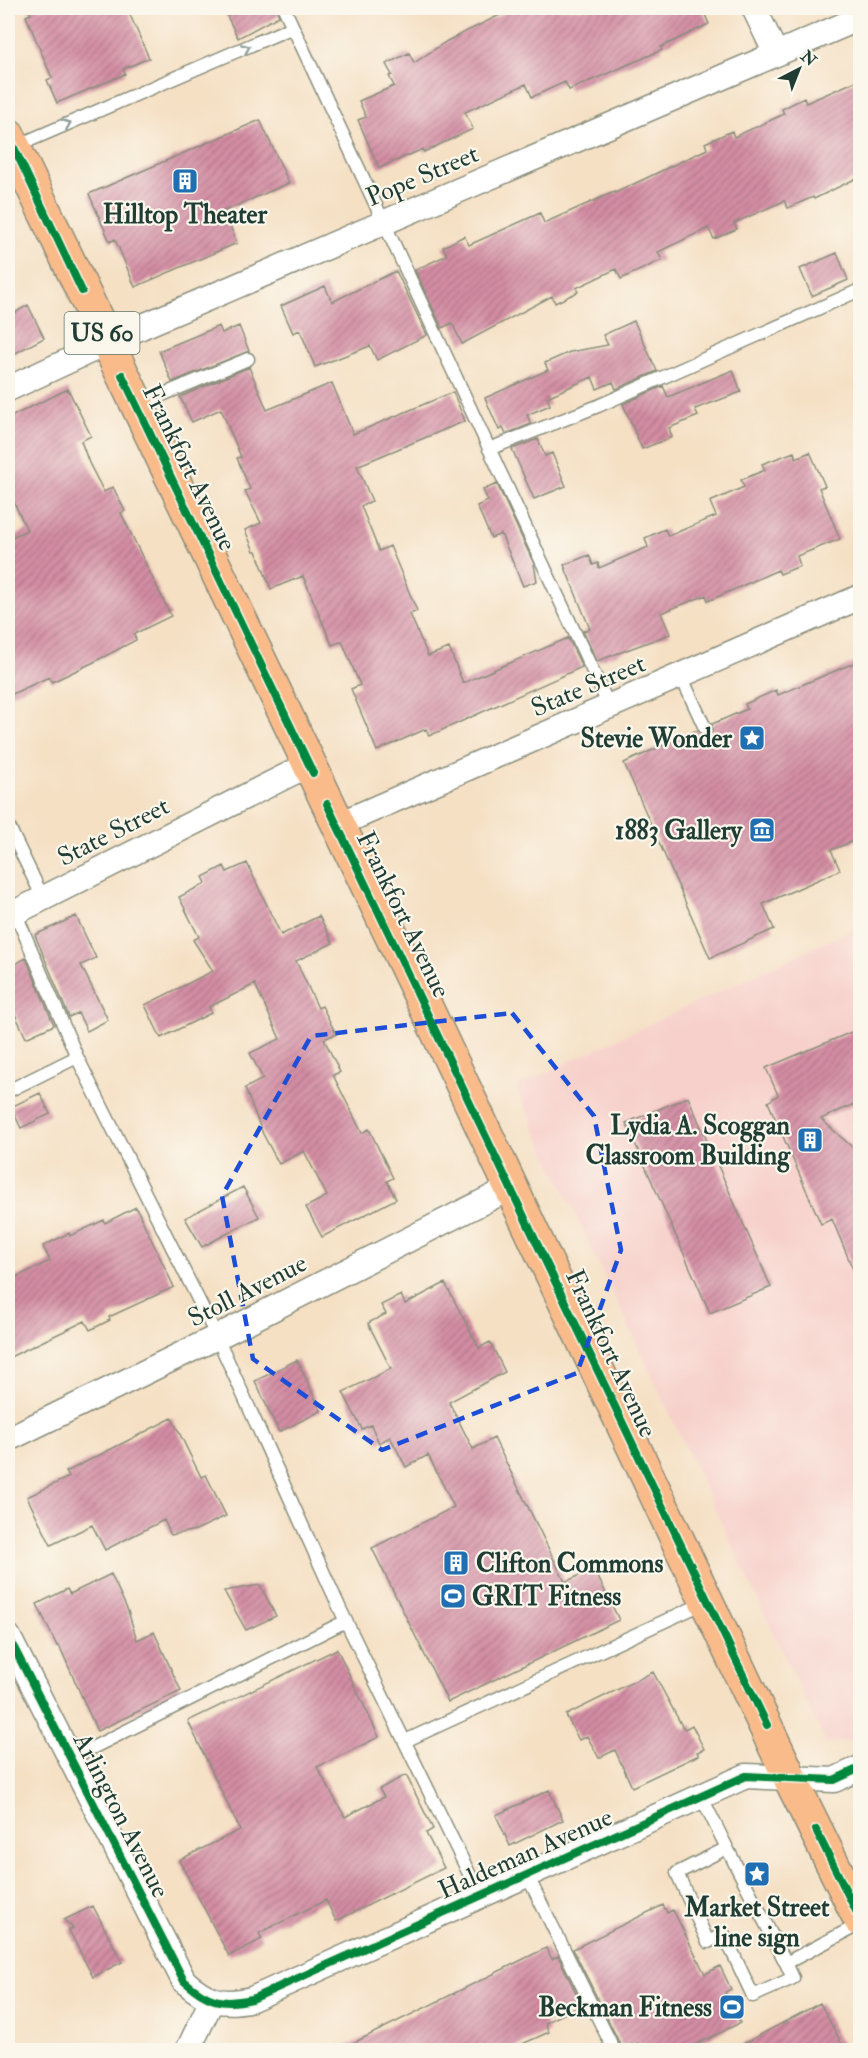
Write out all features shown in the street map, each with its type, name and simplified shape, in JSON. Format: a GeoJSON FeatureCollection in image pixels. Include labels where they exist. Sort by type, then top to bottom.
{"type":"FeatureCollection","features":[{"type":"Feature","properties":{"kind":"main road","name":"Frankfort Avenue"},"geometry":{"type":"LineString","coordinates":[[10,141],[790,1778],[861,1922]]}},
{"type":"Feature","properties":{"kind":"street"},"geometry":{"type":"LineString","coordinates":[[754,8],[776,54]]}},
{"type":"Feature","properties":{"kind":"street","name":"Pope Street"},"geometry":{"type":"LineString","coordinates":[[8,389],[107,342],[861,18]]}},
{"type":"Feature","properties":{"kind":"street","name":"State Street"},"geometry":{"type":"LineString","coordinates":[[337,825],[861,597]]}},
{"type":"Feature","properties":{"kind":"street","name":"State Street"},"geometry":{"type":"LineString","coordinates":[[11,914],[308,765]]}},
{"type":"Feature","properties":{"kind":"street","name":"Stoll Avenue"},"geometry":{"type":"LineString","coordinates":[[8,1439],[218,1337],[510,1188]]}},
{"type":"Feature","properties":{"kind":"street","name":"Arlington Avenue"},"geometry":{"type":"LineString","coordinates":[[8,1636],[184,1981],[202,1996],[212,2000]]}},
{"type":"Feature","properties":{"kind":"street","name":"Haldeman Avenue"},"geometry":{"type":"LineString","coordinates":[[212,2000],[236,2003],[252,1999],[746,1776],[834,1780],[861,1768]]}},
{"type":"Feature","properties":{"kind":"street"},"geometry":{"type":"LineString","coordinates":[[188,2050],[212,2000]]}},
{"type":"Feature","properties":{"kind":"lane"},"geometry":{"type":"LineString","coordinates":[[284,8],[609,706]]}},
{"type":"Feature","properties":{"kind":"lane"},"geometry":{"type":"LineString","coordinates":[[10,141],[293,27]]}},
{"type":"Feature","properties":{"kind":"lane"},"geometry":{"type":"LineString","coordinates":[[489,449],[598,406],[861,290]]}},
{"type":"Feature","properties":{"kind":"lane"},"geometry":{"type":"LineString","coordinates":[[137,406],[248,359]]}},
{"type":"Feature","properties":{"kind":"lane"},"geometry":{"type":"LineString","coordinates":[[681,676],[705,728]]}},
{"type":"Feature","properties":{"kind":"lane"},"geometry":{"type":"LineString","coordinates":[[8,825],[44,898]]}},
{"type":"Feature","properties":{"kind":"lane"},"geometry":{"type":"LineString","coordinates":[[11,914],[77,1057],[218,1337],[346,1621],[480,1896]]}},
{"type":"Feature","properties":{"kind":"lane"},"geometry":{"type":"LineString","coordinates":[[8,1090],[77,1057]]}},
{"type":"Feature","properties":{"kind":"lane"},"geometry":{"type":"LineString","coordinates":[[405,1741],[707,1602]]}},
{"type":"Feature","properties":{"kind":"lane"},"geometry":{"type":"LineString","coordinates":[[70,1759],[346,1621]]}},
{"type":"Feature","properties":{"kind":"lane"},"geometry":{"type":"LineString","coordinates":[[701,1796],[793,1978],[753,1996],[724,1934],[708,1942],[677,1873],[727,1848]]}},
{"type":"Feature","properties":{"kind":"lane"},"geometry":{"type":"LineString","coordinates":[[527,1875],[614,2050]]}},
{"type":"Feature","properties":{"kind":"lane"},"geometry":{"type":"LineString","coordinates":[[786,1963],[861,1922]]}},
{"type":"Feature","properties":{"kind":"highlighted area"},"geometry":{"type":"Polygon","coordinates":[[[512,1013],[594,1116],[621,1250],[577,1373],[382,1450],[253,1359],[222,1196],[311,1036],[512,1013]]]}},
{"type":"Feature","properties":{"kind":"shaded area"},"geometry":{"type":"Polygon","coordinates":[[[860,926],[860,1738],[826,1744],[515,1087],[860,926]]]}},
{"type":"Feature","properties":{"kind":"building"},"geometry":{"type":"Polygon","coordinates":[[[28,8],[127,8],[149,58],[123,69],[125,74],[57,103],[47,80],[52,78],[26,16],[31,14],[28,8]]]}},
{"type":"Feature","properties":{"kind":"building"},"geometry":{"type":"Polygon","coordinates":[[[223,8],[276,8],[279,16],[238,38],[223,8]]]}},
{"type":"Feature","properties":{"kind":"building"},"geometry":{"type":"Polygon","coordinates":[[[514,8],[702,8],[709,24],[661,47],[662,50],[569,90],[565,82],[532,97],[526,84],[465,112],[473,129],[424,152],[423,149],[379,168],[358,120],[366,117],[359,101],[394,86],[389,76],[392,75],[386,64],[409,53],[414,63],[447,41],[514,8]]]}},
{"type":"Feature","properties":{"kind":"building"},"geometry":{"type":"Polygon","coordinates":[[[861,79],[861,176],[814,199],[813,197],[788,208],[784,201],[734,223],[737,229],[714,239],[708,228],[658,252],[662,260],[621,279],[616,269],[576,288],[578,292],[555,303],[552,296],[462,344],[452,323],[442,328],[415,270],[447,255],[443,247],[464,236],[469,245],[540,213],[544,223],[615,193],[707,149],[705,143],[732,131],[734,137],[784,114],[782,109],[804,98],[806,103],[861,79]]]}},
{"type":"Feature","properties":{"kind":"building"},"geometry":{"type":"Polygon","coordinates":[[[260,120],[289,183],[224,211],[237,243],[135,287],[115,239],[110,242],[89,194],[260,120]]]}},
{"type":"Feature","properties":{"kind":"building"},"geometry":{"type":"Polygon","coordinates":[[[837,253],[848,280],[812,296],[800,269],[837,253]]]}},
{"type":"Feature","properties":{"kind":"building"},"geometry":{"type":"Polygon","coordinates":[[[396,271],[427,335],[377,360],[370,346],[315,367],[300,330],[293,333],[281,306],[325,286],[332,302],[396,271]]]}},
{"type":"Feature","properties":{"kind":"building"},"geometry":{"type":"Polygon","coordinates":[[[28,305],[44,338],[8,357],[8,317],[28,305]]]}},
{"type":"Feature","properties":{"kind":"building"},"geometry":{"type":"Polygon","coordinates":[[[634,321],[657,371],[616,389],[613,382],[597,389],[592,377],[547,397],[550,405],[527,415],[531,424],[506,434],[503,428],[499,430],[485,398],[548,370],[545,363],[570,352],[608,345],[603,335],[634,321]]]}},
{"type":"Feature","properties":{"kind":"building"},"geometry":{"type":"Polygon","coordinates":[[[219,326],[222,333],[239,326],[249,351],[172,382],[159,351],[219,326]]]}},
{"type":"Feature","properties":{"kind":"building"},"geometry":{"type":"Polygon","coordinates":[[[249,367],[267,410],[332,383],[353,434],[453,392],[465,421],[357,466],[372,501],[361,506],[379,551],[390,546],[417,611],[410,614],[428,656],[449,648],[463,683],[568,638],[582,667],[429,736],[426,729],[377,751],[351,689],[360,685],[342,641],[332,645],[303,576],[271,589],[245,530],[261,523],[245,491],[250,489],[237,458],[241,457],[221,409],[192,422],[180,397],[249,367]]]}},
{"type":"Feature","properties":{"kind":"building"},"geometry":{"type":"Polygon","coordinates":[[[733,370],[741,392],[695,409],[698,416],[669,428],[672,437],[642,449],[623,404],[663,386],[668,397],[733,370]]]}},
{"type":"Feature","properties":{"kind":"building"},"geometry":{"type":"Polygon","coordinates":[[[68,389],[91,436],[81,441],[89,463],[104,492],[113,487],[125,511],[121,513],[171,616],[134,634],[136,640],[92,663],[52,682],[49,677],[8,696],[8,539],[27,530],[8,490],[8,418],[68,389]]]}},
{"type":"Feature","properties":{"kind":"building"},"geometry":{"type":"Polygon","coordinates":[[[538,439],[545,456],[552,453],[566,486],[534,499],[512,449],[538,439]]]}},
{"type":"Feature","properties":{"kind":"building"},"geometry":{"type":"Polygon","coordinates":[[[794,452],[796,458],[810,452],[825,486],[819,488],[840,539],[797,556],[800,566],[780,574],[778,570],[708,601],[706,595],[661,613],[670,634],[597,661],[583,631],[590,629],[564,565],[589,555],[593,565],[598,563],[599,568],[648,547],[645,538],[665,529],[668,536],[716,516],[710,502],[744,487],[741,480],[765,470],[762,464],[794,452]]]}},
{"type":"Feature","properties":{"kind":"building"},"geometry":{"type":"Polygon","coordinates":[[[497,484],[534,564],[537,581],[523,586],[501,534],[491,538],[477,506],[488,501],[483,490],[497,484]]]}},
{"type":"Feature","properties":{"kind":"building"},"geometry":{"type":"Polygon","coordinates":[[[861,660],[861,838],[831,850],[840,870],[763,904],[774,929],[710,958],[624,763],[695,731],[708,736],[712,732],[712,724],[747,709],[745,704],[776,690],[778,695],[861,660]]]}},
{"type":"Feature","properties":{"kind":"building"},"geometry":{"type":"Polygon","coordinates":[[[247,863],[281,935],[319,916],[333,943],[296,961],[318,1008],[322,1006],[336,1034],[324,1039],[340,1072],[333,1075],[362,1133],[369,1129],[393,1178],[387,1181],[396,1199],[322,1237],[306,1207],[327,1196],[304,1151],[279,1164],[263,1134],[245,1088],[263,1079],[250,1053],[280,1039],[255,984],[209,1007],[211,1013],[161,1038],[145,1005],[213,971],[193,940],[199,937],[179,897],[206,883],[203,877],[224,866],[227,872],[247,863]]]}},
{"type":"Feature","properties":{"kind":"building"},"geometry":{"type":"Polygon","coordinates":[[[76,916],[96,958],[81,965],[108,1020],[87,1031],[78,1013],[69,1017],[35,935],[76,916]]]}},
{"type":"Feature","properties":{"kind":"building"},"geometry":{"type":"Polygon","coordinates":[[[26,958],[54,1025],[26,1038],[8,999],[8,968],[26,958]]]}},
{"type":"Feature","properties":{"kind":"building","name":"Lydia A. Scoggan Classroom Building"},"geometry":{"type":"Polygon","coordinates":[[[861,1028],[861,1101],[821,1119],[861,1155],[860,1286],[832,1219],[821,1224],[768,1102],[778,1095],[766,1068],[861,1028]]]}},
{"type":"Feature","properties":{"kind":"building"},"geometry":{"type":"Polygon","coordinates":[[[40,1093],[50,1114],[21,1128],[11,1107],[40,1093]]]}},
{"type":"Feature","properties":{"kind":"building"},"geometry":{"type":"Polygon","coordinates":[[[688,1097],[771,1287],[710,1313],[626,1123],[688,1097]]]}},
{"type":"Feature","properties":{"kind":"building"},"geometry":{"type":"Polygon","coordinates":[[[243,1187],[259,1217],[202,1247],[185,1218],[243,1187]]]}},
{"type":"Feature","properties":{"kind":"building"},"geometry":{"type":"Polygon","coordinates":[[[136,1207],[174,1287],[109,1317],[110,1320],[90,1330],[85,1321],[8,1358],[8,1281],[50,1261],[43,1246],[104,1220],[105,1223],[136,1207]]]}},
{"type":"Feature","properties":{"kind":"building"},"geometry":{"type":"Polygon","coordinates":[[[445,1283],[479,1348],[490,1342],[505,1372],[449,1402],[473,1449],[494,1438],[565,1582],[594,1569],[619,1620],[448,1702],[372,1548],[454,1507],[428,1455],[406,1467],[390,1437],[379,1443],[371,1425],[362,1429],[343,1392],[391,1369],[368,1323],[386,1314],[381,1305],[401,1295],[405,1304],[445,1283]]]}},
{"type":"Feature","properties":{"kind":"building"},"geometry":{"type":"Polygon","coordinates":[[[297,1360],[321,1411],[279,1432],[255,1381],[297,1360]]]}},
{"type":"Feature","properties":{"kind":"building"},"geometry":{"type":"Polygon","coordinates":[[[172,1418],[201,1477],[206,1475],[226,1516],[196,1530],[171,1535],[164,1520],[105,1550],[92,1525],[51,1545],[27,1497],[69,1477],[66,1472],[172,1418]]]}},
{"type":"Feature","properties":{"kind":"building"},"geometry":{"type":"Polygon","coordinates":[[[111,1574],[128,1611],[137,1640],[154,1632],[181,1691],[97,1731],[59,1645],[57,1646],[37,1604],[67,1589],[70,1594],[111,1574]]]}},
{"type":"Feature","properties":{"kind":"building"},"geometry":{"type":"Polygon","coordinates":[[[260,1585],[276,1616],[246,1630],[224,1591],[260,1585]]]}},
{"type":"Feature","properties":{"kind":"building"},"geometry":{"type":"Polygon","coordinates":[[[337,1649],[379,1737],[317,1767],[345,1817],[384,1797],[379,1789],[406,1775],[433,1829],[426,1833],[444,1868],[336,1921],[326,1900],[259,1933],[262,1939],[229,1956],[179,1860],[240,1830],[188,1721],[337,1649]]]}},
{"type":"Feature","properties":{"kind":"building"},"geometry":{"type":"Polygon","coordinates":[[[653,1672],[682,1726],[685,1729],[692,1725],[704,1749],[697,1752],[699,1755],[632,1787],[615,1750],[599,1758],[587,1736],[579,1740],[566,1715],[653,1672]]]}},
{"type":"Feature","properties":{"kind":"building"},"geometry":{"type":"Polygon","coordinates":[[[549,1790],[563,1820],[510,1846],[496,1815],[549,1790]]]}},
{"type":"Feature","properties":{"kind":"building"},"geometry":{"type":"Polygon","coordinates":[[[663,1905],[667,1913],[673,1910],[705,1974],[720,1966],[731,1989],[725,1992],[740,2023],[685,2050],[642,2050],[638,2043],[623,2050],[573,1949],[663,1905]]]}},
{"type":"Feature","properties":{"kind":"building"},"geometry":{"type":"Polygon","coordinates":[[[93,1906],[122,1962],[93,1977],[69,1930],[73,1928],[64,1920],[93,1906]]]}},
{"type":"Feature","properties":{"kind":"building"},"geometry":{"type":"Polygon","coordinates":[[[546,1948],[552,1959],[558,1956],[582,2005],[545,2023],[549,2032],[509,2050],[339,2050],[546,1948]]]}},
{"type":"Feature","properties":{"kind":"building"},"geometry":{"type":"Polygon","coordinates":[[[820,2003],[845,2050],[732,2050],[820,2003]]]}},
{"type":"Feature","properties":{"kind":"cycle path"},"geometry":{"type":"LineString","coordinates":[[8,135],[82,291]]}},
{"type":"Feature","properties":{"kind":"cycle path"},"geometry":{"type":"LineString","coordinates":[[122,375],[313,773]]}},
{"type":"Feature","properties":{"kind":"cycle path"},"geometry":{"type":"LineString","coordinates":[[327,804],[767,1725]]}},
{"type":"Feature","properties":{"kind":"cycle path"},"geometry":{"type":"LineString","coordinates":[[8,1636],[184,1981],[207,1997],[223,2002],[252,1999],[746,1776],[834,1780],[860,1768]]}},
{"type":"Feature","properties":{"kind":"cycle path"},"geometry":{"type":"LineString","coordinates":[[816,1830],[860,1919]]}},
{"type":"Feature","properties":{"kind":"place","name":"Hilltop Theater"},"geometry":{"type":"Point","coordinates":[185,181]}},
{"type":"Feature","properties":{"kind":"place","name":"Stevie Wonder"},"geometry":{"type":"Point","coordinates":[752,738]}},
{"type":"Feature","properties":{"kind":"place","name":"1883 Gallery"},"geometry":{"type":"Point","coordinates":[762,830]}},
{"type":"Feature","properties":{"kind":"place","name":"Lydia A. Scoggan Classroom Building"},"geometry":{"type":"Point","coordinates":[810,1140]}},
{"type":"Feature","properties":{"kind":"place","name":"Clifton Commons"},"geometry":{"type":"Point","coordinates":[456,1563]}},
{"type":"Feature","properties":{"kind":"place","name":"GRIT Fitness"},"geometry":{"type":"Point","coordinates":[453,1596]}},
{"type":"Feature","properties":{"kind":"place","name":"Market Street line sign"},"geometry":{"type":"Point","coordinates":[757,1874]}},
{"type":"Feature","properties":{"kind":"place","name":"Beckman Fitness"},"geometry":{"type":"Point","coordinates":[732,2007]}}]}
